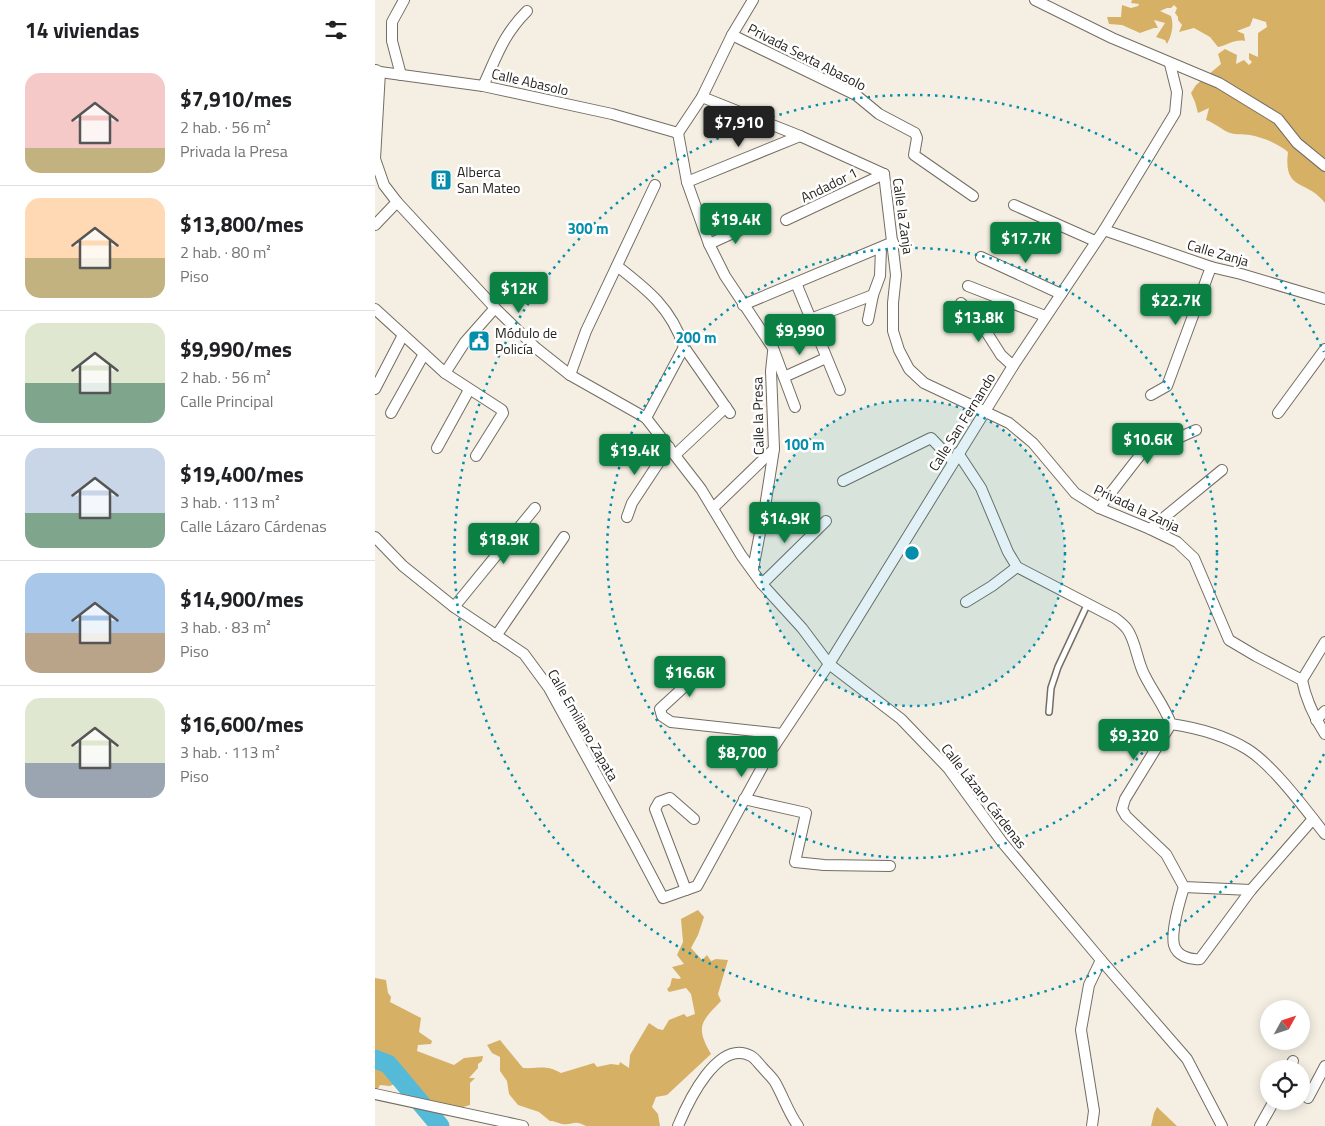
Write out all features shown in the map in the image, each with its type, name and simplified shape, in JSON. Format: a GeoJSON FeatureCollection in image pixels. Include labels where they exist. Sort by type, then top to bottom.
{"type":"FeatureCollection","features":[{"type":"Feature","properties":{"kind":"street"},"geometry":{"type":"LineString","coordinates":[[401,75],[393,41],[391,22],[404,0]]}},
{"type":"Feature","properties":{"kind":"street"},"geometry":{"type":"LineString","coordinates":[[753,0],[732,36],[702,97],[678,134],[687,182],[709,244],[725,276],[773,348],[795,407]]}},
{"type":"Feature","properties":{"kind":"street"},"geometry":{"type":"LineString","coordinates":[[1035,0],[1112,38],[1219,83],[1279,120],[1297,142],[1325,166]]}},
{"type":"Feature","properties":{"kind":"street"},"geometry":{"type":"LineString","coordinates":[[483,86],[509,30],[527,11]]}},
{"type":"Feature","properties":{"kind":"street","name":"Privada Sexta Abasolo"},"geometry":{"type":"LineString","coordinates":[[732,36],[856,95],[879,114],[915,133],[917,138],[914,155],[973,196]]}},
{"type":"Feature","properties":{"kind":"street","name":"Calle San Fernando"},"geometry":{"type":"LineString","coordinates":[[686,890],[697,886],[782,734],[829,664],[1013,366],[1104,230],[1175,113],[1177,92],[1170,64]]}},
{"type":"Feature","properties":{"kind":"street","name":"Calle Abasolo"},"geometry":{"type":"LineString","coordinates":[[378,71],[483,86],[612,114],[678,134]]}},
{"type":"Feature","properties":{"kind":"street","name":"Calle Lázaro Cárdenas"},"geometry":{"type":"LineString","coordinates":[[378,71],[375,159],[384,185],[397,202],[495,308],[536,348],[570,376],[645,418],[672,451],[713,508],[741,555],[753,569],[762,584],[802,628],[829,664],[901,719],[947,768],[1002,842],[1187,1059],[1221,1126]]}},
{"type":"Feature","properties":{"kind":"street","name":"Calle la Zanja"},"geometry":{"type":"LineString","coordinates":[[702,97],[800,136],[884,174],[896,275],[893,331],[899,350],[909,369],[924,383],[985,412]]}},
{"type":"Feature","properties":{"kind":"street"},"geometry":{"type":"LineString","coordinates":[[687,182],[800,136]]}},
{"type":"Feature","properties":{"kind":"street","name":"Andador 1"},"geometry":{"type":"LineString","coordinates":[[786,220],[884,174]]}},
{"type":"Feature","properties":{"kind":"street"},"geometry":{"type":"LineString","coordinates":[[570,376],[586,331],[655,185]]}},
{"type":"Feature","properties":{"kind":"street"},"geometry":{"type":"LineString","coordinates":[[375,225],[397,202]]}},
{"type":"Feature","properties":{"kind":"street"},"geometry":{"type":"LineString","coordinates":[[1014,205],[1095,241]]}},
{"type":"Feature","properties":{"kind":"street"},"geometry":{"type":"LineString","coordinates":[[709,244],[753,224]]}},
{"type":"Feature","properties":{"kind":"street","name":"Calle Zanja"},"geometry":{"type":"LineString","coordinates":[[1104,230],[1211,267],[1325,299]]}},
{"type":"Feature","properties":{"kind":"street"},"geometry":{"type":"LineString","coordinates":[[743,305],[893,242]]}},
{"type":"Feature","properties":{"kind":"street"},"geometry":{"type":"LineString","coordinates":[[868,320],[873,295],[880,276],[881,248]]}},
{"type":"Feature","properties":{"kind":"street"},"geometry":{"type":"LineString","coordinates":[[981,257],[1061,294]]}},
{"type":"Feature","properties":{"kind":"street"},"geometry":{"type":"LineString","coordinates":[[617,266],[660,302],[674,322],[684,347],[728,410],[672,451],[632,503],[627,517]]}},
{"type":"Feature","properties":{"kind":"street"},"geometry":{"type":"LineString","coordinates":[[1151,395],[1167,386],[1211,267]]}},
{"type":"Feature","properties":{"kind":"street"},"geometry":{"type":"LineString","coordinates":[[796,283],[841,390]]}},
{"type":"Feature","properties":{"kind":"street"},"geometry":{"type":"LineString","coordinates":[[969,286],[1045,316]]}},
{"type":"Feature","properties":{"kind":"street"},"geometry":{"type":"LineString","coordinates":[[766,336],[873,295]]}},
{"type":"Feature","properties":{"kind":"street"},"geometry":{"type":"LineString","coordinates":[[961,303],[980,322],[1001,354],[1013,366]]}},
{"type":"Feature","properties":{"kind":"street"},"geometry":{"type":"LineString","coordinates":[[445,373],[465,342],[495,308]]}},
{"type":"Feature","properties":{"kind":"street"},"geometry":{"type":"LineString","coordinates":[[375,309],[445,373],[499,408],[503,413],[476,456]]}},
{"type":"Feature","properties":{"kind":"street"},"geometry":{"type":"LineString","coordinates":[[375,389],[403,336]]}},
{"type":"Feature","properties":{"kind":"street"},"geometry":{"type":"LineString","coordinates":[[645,418],[684,347]]}},
{"type":"Feature","properties":{"kind":"street","name":"Calle la Presa"},"geometry":{"type":"LineString","coordinates":[[753,569],[774,449],[771,370],[773,348]]}},
{"type":"Feature","properties":{"kind":"street"},"geometry":{"type":"LineString","coordinates":[[1278,413],[1325,349]]}},
{"type":"Feature","properties":{"kind":"street"},"geometry":{"type":"LineString","coordinates":[[391,414],[425,354]]}},
{"type":"Feature","properties":{"kind":"street"},"geometry":{"type":"LineString","coordinates":[[784,377],[826,358]]}},
{"type":"Feature","properties":{"kind":"street"},"geometry":{"type":"LineString","coordinates":[[437,448],[469,390]]}},
{"type":"Feature","properties":{"kind":"street","name":"Privada la Zanja"},"geometry":{"type":"LineString","coordinates":[[985,412],[1009,423],[1033,443],[1075,493],[1099,508],[1177,542],[1195,558],[1229,640],[1302,680]]}},
{"type":"Feature","properties":{"kind":"street"},"geometry":{"type":"LineString","coordinates":[[1099,508],[1155,436],[1160,433],[1176,439],[1195,430]]}},
{"type":"Feature","properties":{"kind":"street"},"geometry":{"type":"LineString","coordinates":[[843,481],[931,438],[956,457],[981,488],[1008,552],[1017,567],[1115,618],[1127,628],[1145,677],[1166,708],[1171,724],[1125,799],[1122,809],[1126,816],[1166,854],[1184,887],[1176,920],[1174,946],[1181,956],[1192,960],[1199,959],[1251,890],[1313,819]]}},
{"type":"Feature","properties":{"kind":"street"},"geometry":{"type":"LineString","coordinates":[[713,508],[774,449]]}},
{"type":"Feature","properties":{"kind":"street"},"geometry":{"type":"LineString","coordinates":[[1150,529],[1222,470]]}},
{"type":"Feature","properties":{"kind":"street"},"geometry":{"type":"LineString","coordinates":[[454,607],[535,508]]}},
{"type":"Feature","properties":{"kind":"street"},"geometry":{"type":"LineString","coordinates":[[762,584],[826,521]]}},
{"type":"Feature","properties":{"kind":"street","name":"Calle Emiliano Zapata"},"geometry":{"type":"LineString","coordinates":[[375,537],[403,566],[454,607],[524,654],[549,688],[635,843],[663,898],[686,890]]}},
{"type":"Feature","properties":{"kind":"street"},"geometry":{"type":"LineString","coordinates":[[496,636],[565,537]]}},
{"type":"Feature","properties":{"kind":"street"},"geometry":{"type":"LineString","coordinates":[[967,602],[1017,567]]}},
{"type":"Feature","properties":{"kind":"street"},"geometry":{"type":"LineString","coordinates":[[1325,642],[1302,680],[1305,697],[1315,720],[1325,734]]}},
{"type":"Feature","properties":{"kind":"street"},"geometry":{"type":"LineString","coordinates":[[697,675],[660,709],[662,716],[671,722],[782,734]]}},
{"type":"Feature","properties":{"kind":"street"},"geometry":{"type":"LineString","coordinates":[[1315,720],[1325,711]]}},
{"type":"Feature","properties":{"kind":"street"},"geometry":{"type":"LineString","coordinates":[[1171,724],[1213,733],[1248,750],[1272,771],[1325,834]]}},
{"type":"Feature","properties":{"kind":"street"},"geometry":{"type":"LineString","coordinates":[[686,890],[655,809],[659,802],[670,798],[694,819]]}},
{"type":"Feature","properties":{"kind":"street"},"geometry":{"type":"LineString","coordinates":[[744,799],[806,813],[795,862],[824,865],[890,866]]}},
{"type":"Feature","properties":{"kind":"street"},"geometry":{"type":"LineString","coordinates":[[1184,887],[1251,890]]}},
{"type":"Feature","properties":{"kind":"street"},"geometry":{"type":"LineString","coordinates":[[1092,1126],[1094,1111],[1081,1030],[1089,985],[1101,960]]}},
{"type":"Feature","properties":{"kind":"street"},"geometry":{"type":"LineString","coordinates":[[678,1126],[684,1111],[712,1067],[729,1054],[738,1052],[752,1056],[774,1081],[798,1126]]}},
{"type":"Feature","properties":{"kind":"street"},"geometry":{"type":"LineString","coordinates":[[1310,1094],[1325,1066]]}},
{"type":"Feature","properties":{"kind":"street"},"geometry":{"type":"LineString","coordinates":[[375,1094],[523,1126]]}},
{"type":"Feature","properties":{"kind":"street"},"geometry":{"type":"LineString","coordinates":[[1260,1126],[1269,1110]]}},
{"type":"Feature","properties":{"kind":"lane"},"geometry":{"type":"LineString","coordinates":[[1049,712],[1051,688],[1058,667],[1087,605]]}},
{"type":"Feature","properties":{"kind":"shaded area"},"geometry":{"type":"Polygon","coordinates":[[[1132,0],[1325,0],[1325,203],[1293,179],[1287,165],[1288,152],[1265,139],[1230,133],[1206,120],[1209,108],[1198,113],[1191,93],[1196,85],[1221,64],[1218,54],[1225,49],[1237,55],[1236,64],[1244,60],[1249,65],[1252,62],[1249,59],[1249,53],[1258,57],[1258,33],[1267,27],[1266,22],[1253,18],[1250,26],[1237,31],[1244,34],[1245,41],[1235,41],[1218,47],[1210,37],[1194,28],[1179,32],[1182,25],[1175,13],[1177,8],[1174,5],[1171,8],[1160,11],[1171,16],[1172,20],[1172,30],[1167,44],[1165,40],[1156,37],[1165,23],[1154,20],[1158,28],[1140,33],[1122,25],[1109,24],[1107,17],[1121,17],[1122,5],[1131,8],[1138,6],[1139,4],[1131,3],[1132,0]]]}},
{"type":"Feature","properties":{"kind":"shaded area"},"geometry":{"type":"Polygon","coordinates":[[[698,910],[704,917],[691,948],[702,960],[707,955],[711,961],[716,959],[728,960],[718,994],[721,1001],[705,1020],[702,1030],[706,1045],[711,1054],[667,1095],[656,1097],[652,1107],[658,1114],[660,1126],[586,1126],[578,1123],[562,1124],[550,1121],[539,1112],[518,1105],[509,1094],[507,1081],[500,1071],[500,1057],[492,1053],[487,1045],[500,1040],[523,1068],[546,1068],[561,1073],[594,1063],[597,1067],[611,1064],[619,1065],[620,1062],[629,1068],[630,1055],[649,1023],[663,1030],[669,1020],[684,1014],[687,1017],[695,1014],[691,994],[686,988],[669,992],[667,989],[672,978],[681,978],[672,967],[684,964],[677,955],[683,942],[681,919],[698,910]]]}},
{"type":"Feature","properties":{"kind":"shaded area"},"geometry":{"type":"Polygon","coordinates":[[[375,978],[386,980],[388,993],[391,997],[390,1002],[421,1018],[419,1032],[432,1041],[431,1044],[418,1045],[417,1051],[454,1065],[464,1058],[483,1056],[482,1061],[478,1064],[478,1068],[469,1078],[475,1078],[470,1083],[470,1105],[449,1116],[425,1111],[401,1081],[390,1086],[380,1085],[375,1094],[375,978]]]}},
{"type":"Feature","properties":{"kind":"shaded area"},"geometry":{"type":"Polygon","coordinates":[[[1157,1107],[1177,1126],[1151,1126],[1157,1107]]]}},
{"type":"Feature","properties":{"kind":"waterway"},"geometry":{"type":"LineString","coordinates":[[375,1059],[388,1064],[440,1126]]}},
{"type":"Feature","properties":{"kind":"place","name":"Alberca San Mateo"},"geometry":{"type":"Point","coordinates":[441,180]}},
{"type":"Feature","properties":{"kind":"place","name":"Módulo de Policía"},"geometry":{"type":"Point","coordinates":[479,341]}}]}
